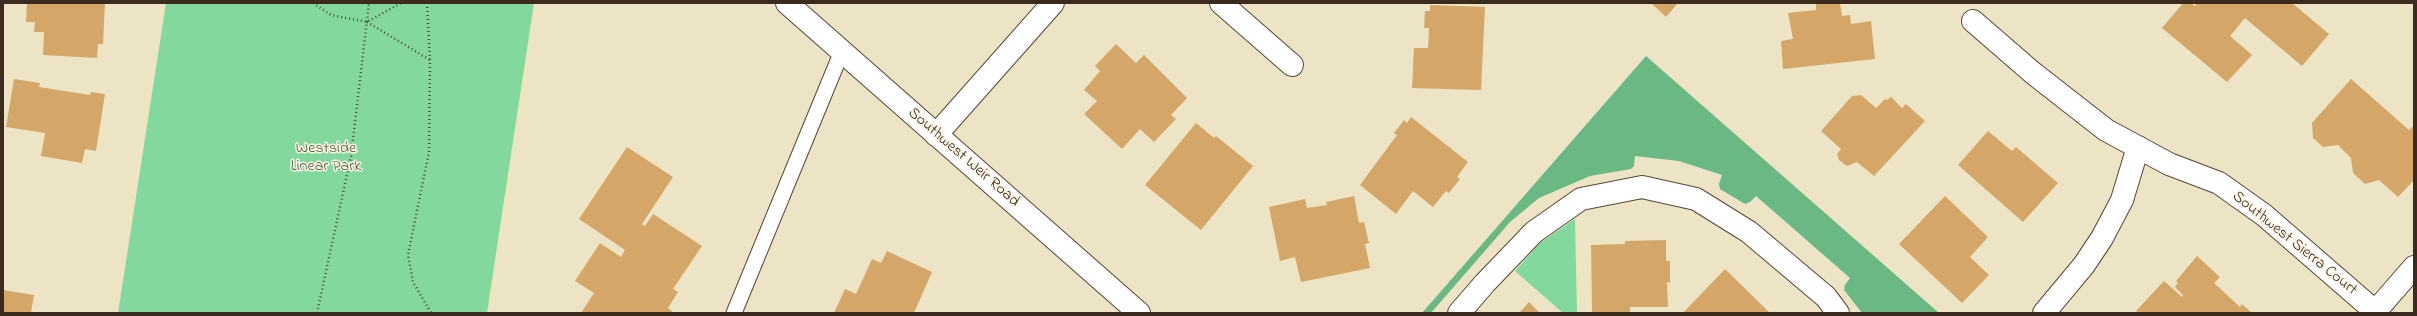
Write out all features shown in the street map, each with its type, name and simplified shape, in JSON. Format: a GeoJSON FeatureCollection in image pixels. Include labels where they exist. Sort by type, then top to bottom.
{"type":"FeatureCollection","features":[{"type":"Feature","properties":{"kind":"street","name":"Southwest Weir Road"},"geometry":{"type":"LineString","coordinates":[[787,3],[1139,313]]}},
{"type":"Feature","properties":{"kind":"street"},"geometry":{"type":"LineString","coordinates":[[936,135],[1053,3]]}},
{"type":"Feature","properties":{"kind":"street"},"geometry":{"type":"LineString","coordinates":[[1221,3],[1292,65]]}},
{"type":"Feature","properties":{"kind":"street","name":"Southwest Sierra Court"},"geometry":{"type":"LineString","coordinates":[[1973,21],[2033,73],[2106,130],[2169,164],[2218,183],[2264,215],[2375,312]]}},
{"type":"Feature","properties":{"kind":"street"},"geometry":{"type":"LineString","coordinates":[[2044,313],[2084,265],[2102,238],[2122,200],[2138,147]]}},
{"type":"Feature","properties":{"kind":"street"},"geometry":{"type":"LineString","coordinates":[[1459,313],[1485,283],[1534,232],[1581,199],[1642,187],[1696,199],[1749,232],[1826,297],[1838,313]]}},
{"type":"Feature","properties":{"kind":"street"},"geometry":{"type":"LineString","coordinates":[[2375,312],[2414,267]]}},
{"type":"Feature","properties":{"kind":"lane"},"geometry":{"type":"LineString","coordinates":[[734,313],[842,51]]}},
{"type":"Feature","properties":{"kind":"path"},"geometry":{"type":"LineString","coordinates":[[313,3],[331,16],[367,22],[430,60]]}},
{"type":"Feature","properties":{"kind":"path"},"geometry":{"type":"LineString","coordinates":[[317,313],[351,156],[369,3]]}},
{"type":"Feature","properties":{"kind":"path"},"geometry":{"type":"LineString","coordinates":[[367,22],[401,3]]}},
{"type":"Feature","properties":{"kind":"path"},"geometry":{"type":"LineString","coordinates":[[427,3],[430,60],[429,152],[408,255],[413,282],[431,313]]}},
{"type":"Feature","properties":{"kind":"green space","name":"Westside Linear Park"},"geometry":{"type":"Polygon","coordinates":[[[166,3],[534,3],[487,313],[118,313],[166,3]]]}},
{"type":"Feature","properties":{"kind":"green space"},"geometry":{"type":"Polygon","coordinates":[[[1646,56],[1939,313],[1862,313],[1844,290],[1845,285],[1850,278],[1756,196],[1750,202],[1745,204],[1720,189],[1719,184],[1722,175],[1679,161],[1635,156],[1634,166],[1631,169],[1590,176],[1539,198],[1510,222],[1431,313],[1422,313],[1646,56]]]}},
{"type":"Feature","properties":{"kind":"green space"},"geometry":{"type":"Polygon","coordinates":[[[1575,219],[1577,313],[1563,313],[1515,271],[1540,243],[1575,219]]]}},
{"type":"Feature","properties":{"kind":"building"},"geometry":{"type":"Polygon","coordinates":[[[27,3],[105,3],[103,44],[98,44],[97,58],[43,55],[44,32],[34,32],[35,22],[26,22],[27,3]]]}},
{"type":"Feature","properties":{"kind":"building"},"geometry":{"type":"Polygon","coordinates":[[[1651,3],[1678,3],[1666,17],[1651,3]]]}},
{"type":"Feature","properties":{"kind":"building"},"geometry":{"type":"Polygon","coordinates":[[[1840,3],[1842,16],[1850,15],[1851,24],[1871,21],[1875,59],[1783,69],[1781,41],[1793,39],[1788,13],[1816,10],[1816,4],[1840,3]]]}},
{"type":"Feature","properties":{"kind":"building"},"geometry":{"type":"Polygon","coordinates":[[[2183,3],[2191,3],[2195,6],[2197,3],[2292,3],[2329,34],[2302,66],[2245,18],[2230,36],[2252,55],[2227,82],[2162,28],[2183,3]]]}},
{"type":"Feature","properties":{"kind":"building"},"geometry":{"type":"Polygon","coordinates":[[[1430,5],[1485,7],[1481,90],[1412,88],[1414,48],[1428,48],[1429,28],[1424,28],[1425,11],[1430,11],[1430,5]]]}},
{"type":"Feature","properties":{"kind":"building"},"geometry":{"type":"Polygon","coordinates":[[[1116,44],[1136,63],[1144,55],[1187,98],[1171,115],[1176,119],[1154,142],[1140,129],[1122,149],[1084,114],[1097,101],[1084,90],[1100,71],[1095,66],[1116,44]]]}},
{"type":"Feature","properties":{"kind":"building"},"geometry":{"type":"Polygon","coordinates":[[[14,79],[40,83],[39,87],[90,95],[91,92],[105,94],[96,151],[85,149],[82,163],[41,156],[45,133],[6,127],[14,79]]]}},
{"type":"Feature","properties":{"kind":"building"},"geometry":{"type":"Polygon","coordinates":[[[2351,79],[2409,130],[2414,125],[2414,180],[2398,197],[2379,180],[2365,184],[2353,173],[2351,158],[2338,145],[2323,147],[2313,138],[2312,123],[2351,79]]]}},
{"type":"Feature","properties":{"kind":"building"},"geometry":{"type":"Polygon","coordinates":[[[1861,95],[1876,108],[1885,99],[1887,100],[1891,97],[1902,108],[1906,104],[1925,121],[1874,176],[1857,162],[1847,166],[1839,160],[1837,154],[1841,149],[1821,131],[1852,96],[1861,95]]]}},
{"type":"Feature","properties":{"kind":"building"},"geometry":{"type":"Polygon","coordinates":[[[1411,117],[1468,162],[1457,177],[1460,179],[1449,193],[1446,191],[1433,207],[1413,191],[1396,214],[1360,185],[1397,135],[1394,133],[1404,120],[1407,123],[1411,117]]]}},
{"type":"Feature","properties":{"kind":"building"},"geometry":{"type":"Polygon","coordinates":[[[1196,123],[1214,138],[1216,136],[1253,166],[1201,230],[1145,185],[1196,123]]]}},
{"type":"Feature","properties":{"kind":"building"},"geometry":{"type":"Polygon","coordinates":[[[1988,131],[2012,151],[2016,147],[2058,183],[2023,222],[1958,165],[1988,131]]]}},
{"type":"Feature","properties":{"kind":"building"},"geometry":{"type":"Polygon","coordinates":[[[627,147],[673,177],[642,224],[645,226],[653,214],[702,246],[673,289],[678,292],[668,308],[672,311],[671,313],[581,313],[594,293],[575,281],[600,243],[621,257],[625,250],[579,219],[627,147]]]}},
{"type":"Feature","properties":{"kind":"building"},"geometry":{"type":"Polygon","coordinates":[[[1354,196],[1359,223],[1364,222],[1369,243],[1365,244],[1370,268],[1301,282],[1295,257],[1280,261],[1269,207],[1305,199],[1307,208],[1327,205],[1326,202],[1354,196]]]}},
{"type":"Feature","properties":{"kind":"building"},"geometry":{"type":"Polygon","coordinates":[[[1945,196],[1988,237],[1970,257],[1989,275],[1962,303],[1899,244],[1945,196]]]}},
{"type":"Feature","properties":{"kind":"building"},"geometry":{"type":"Polygon","coordinates":[[[1666,240],[1666,261],[1670,261],[1670,283],[1667,282],[1668,307],[1630,307],[1630,312],[1592,312],[1591,245],[1625,244],[1625,241],[1666,240]]]}},
{"type":"Feature","properties":{"kind":"building"},"geometry":{"type":"Polygon","coordinates":[[[887,251],[932,272],[914,313],[834,313],[845,289],[856,294],[872,259],[881,263],[887,251]]]}},
{"type":"Feature","properties":{"kind":"building"},"geometry":{"type":"Polygon","coordinates":[[[2197,256],[2220,277],[2214,283],[2240,307],[2242,304],[2252,313],[2139,313],[2136,311],[2164,281],[2182,297],[2183,295],[2175,287],[2178,283],[2176,281],[2197,256]]]}},
{"type":"Feature","properties":{"kind":"building"},"geometry":{"type":"Polygon","coordinates":[[[1725,269],[1770,313],[1683,313],[1725,269]]]}},
{"type":"Feature","properties":{"kind":"building"},"geometry":{"type":"Polygon","coordinates":[[[3,290],[34,295],[31,313],[3,313],[3,290]]]}},
{"type":"Feature","properties":{"kind":"building"},"geometry":{"type":"Polygon","coordinates":[[[1529,302],[1540,313],[1519,313],[1529,302]]]}}]}
